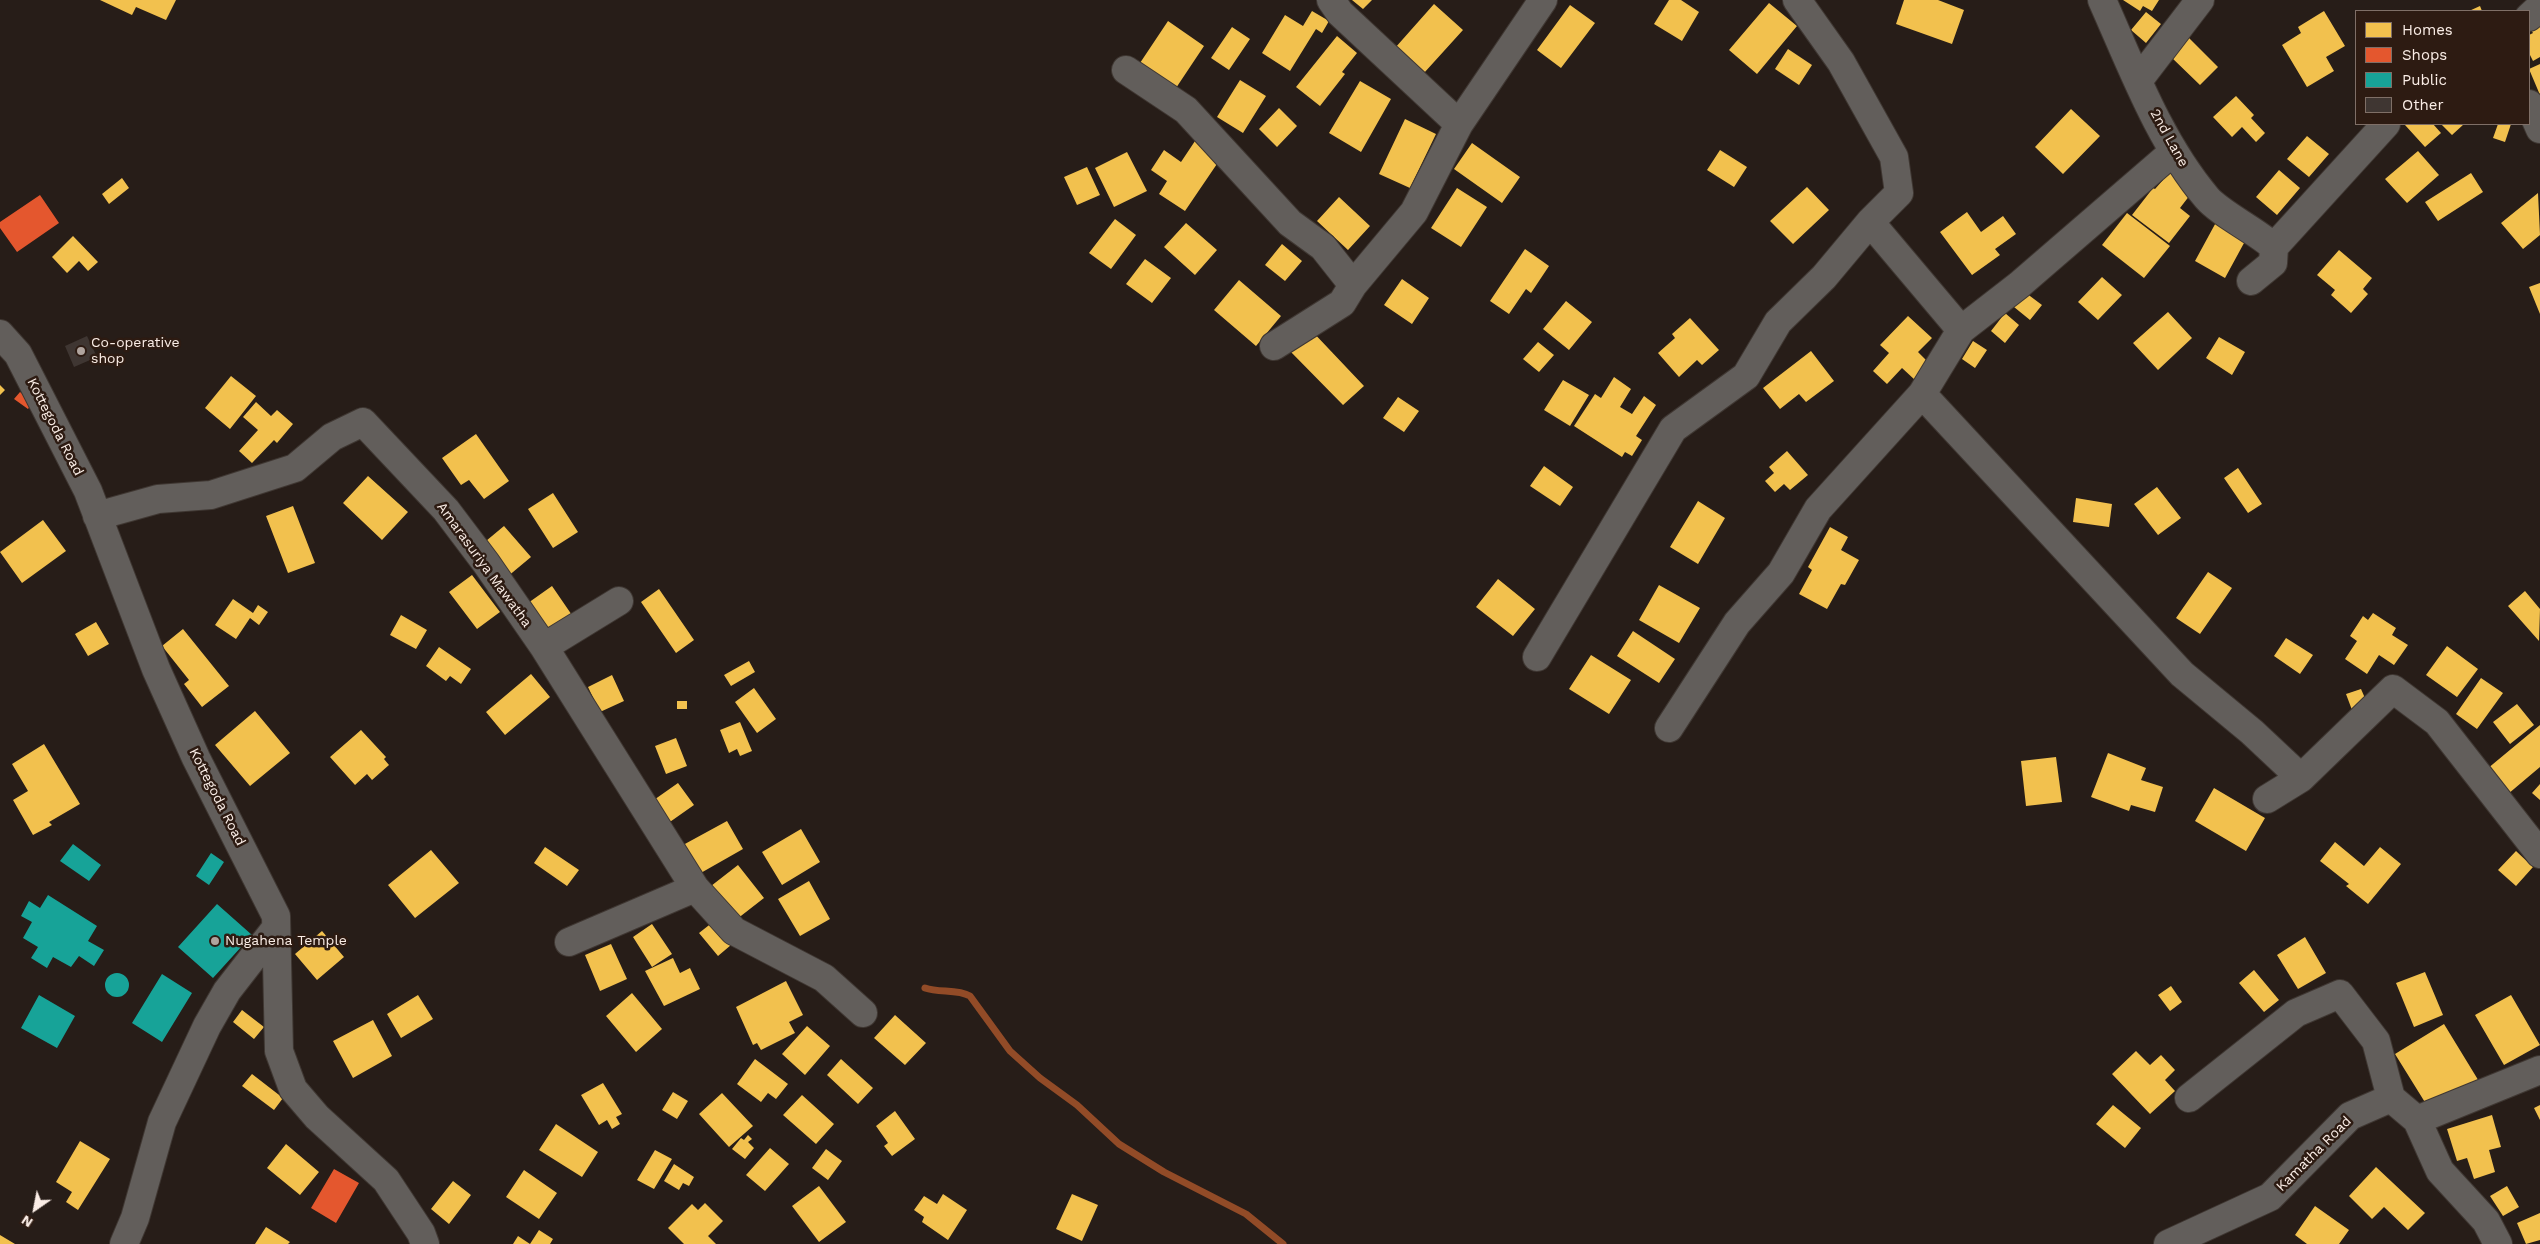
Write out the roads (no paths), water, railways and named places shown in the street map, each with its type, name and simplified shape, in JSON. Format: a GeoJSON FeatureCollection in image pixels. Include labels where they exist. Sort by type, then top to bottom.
{"type":"FeatureCollection","features":[{"type":"Feature","properties":{"kind":"street"},"geometry":{"type":"LineString","coordinates":[[1331,0],[1340,13],[1460,124]]}},
{"type":"Feature","properties":{"kind":"street"},"geometry":{"type":"LineString","coordinates":[[1274,346],[1342,303],[1353,285],[1414,212],[1460,124],[1544,0]]}},
{"type":"Feature","properties":{"kind":"street"},"geometry":{"type":"LineString","coordinates":[[1537,657],[1673,429],[1746,376],[1778,322],[1824,277],[1870,222],[1898,193],[1894,157],[1841,62],[1797,0]]}},
{"type":"Feature","properties":{"kind":"street","name":"2nd Lane"},"geometry":{"type":"LineString","coordinates":[[2102,0],[2138,81],[2173,152],[2208,199],[2274,247]]}},
{"type":"Feature","properties":{"kind":"street"},"geometry":{"type":"LineString","coordinates":[[2138,81],[2200,0]]}},
{"type":"Feature","properties":{"kind":"street"},"geometry":{"type":"LineString","coordinates":[[2530,16],[2540,7]]}},
{"type":"Feature","properties":{"kind":"street"},"geometry":{"type":"LineString","coordinates":[[1126,70],[1186,110],[1290,223],[1323,248],[1353,285]]}},
{"type":"Feature","properties":{"kind":"street"},"geometry":{"type":"LineString","coordinates":[[2530,106],[2540,129]]}},
{"type":"Feature","properties":{"kind":"street"},"geometry":{"type":"LineString","coordinates":[[2252,281],[2273,262],[2274,247],[2385,125]]}},
{"type":"Feature","properties":{"kind":"street"},"geometry":{"type":"LineString","coordinates":[[1669,728],[1737,623],[1781,573],[1818,509],[1922,394],[1961,330],[2019,285],[2173,152]]}},
{"type":"Feature","properties":{"kind":"street"},"geometry":{"type":"LineString","coordinates":[[1870,222],[1961,330]]}},
{"type":"Feature","properties":{"kind":"street","name":"Kottegoda Road"},"geometry":{"type":"LineString","coordinates":[[0,334],[18,354],[88,491],[156,669],[196,758],[276,916],[279,1051],[293,1089],[317,1117],[386,1180],[421,1233],[425,1244]]}},
{"type":"Feature","properties":{"kind":"street"},"geometry":{"type":"LineString","coordinates":[[1922,394],[2182,674],[2252,732],[2301,778]]}},
{"type":"Feature","properties":{"kind":"street","name":"Amarasuriya Mawatha"},"geometry":{"type":"LineString","coordinates":[[97,516],[158,499],[211,495],[295,468],[332,437],[363,422],[446,510],[486,563],[544,647],[695,888],[734,931],[824,978],[863,1014]]}},
{"type":"Feature","properties":{"kind":"street"},"geometry":{"type":"LineString","coordinates":[[544,647],[619,601]]}},
{"type":"Feature","properties":{"kind":"street"},"geometry":{"type":"LineString","coordinates":[[2267,799],[2301,778],[2394,689],[2437,722],[2540,854]]}},
{"type":"Feature","properties":{"kind":"street"},"geometry":{"type":"LineString","coordinates":[[570,942],[695,888]]}},
{"type":"Feature","properties":{"kind":"street"},"geometry":{"type":"LineString","coordinates":[[124,1244],[162,1122],[207,1026],[227,991],[276,928]]}},
{"type":"Feature","properties":{"kind":"street"},"geometry":{"type":"LineString","coordinates":[[2189,1098],[2296,1013],[2340,994],[2376,1042],[2391,1098],[2417,1120],[2440,1171],[2486,1221],[2498,1244]]}},
{"type":"Feature","properties":{"kind":"street"},"geometry":{"type":"LineString","coordinates":[[2417,1120],[2540,1070]]}},
{"type":"Feature","properties":{"kind":"street","name":"Kamatha Road"},"geometry":{"type":"LineString","coordinates":[[2168,1244],[2270,1197],[2350,1116],[2391,1098]]}},
{"type":"Feature","properties":{"kind":"waterway"},"geometry":{"type":"LineString","coordinates":[[925,988],[959,992],[970,996],[1010,1051],[1040,1078],[1077,1105],[1119,1144],[1164,1172],[1246,1214],[1283,1244]]}},
{"type":"Feature","properties":{"kind":"place","name":"Co-operative shop"},"geometry":{"type":"Point","coordinates":[81,351]}},
{"type":"Feature","properties":{"kind":"place","name":"Nugahena Temple"},"geometry":{"type":"Point","coordinates":[215,941]}}]}
